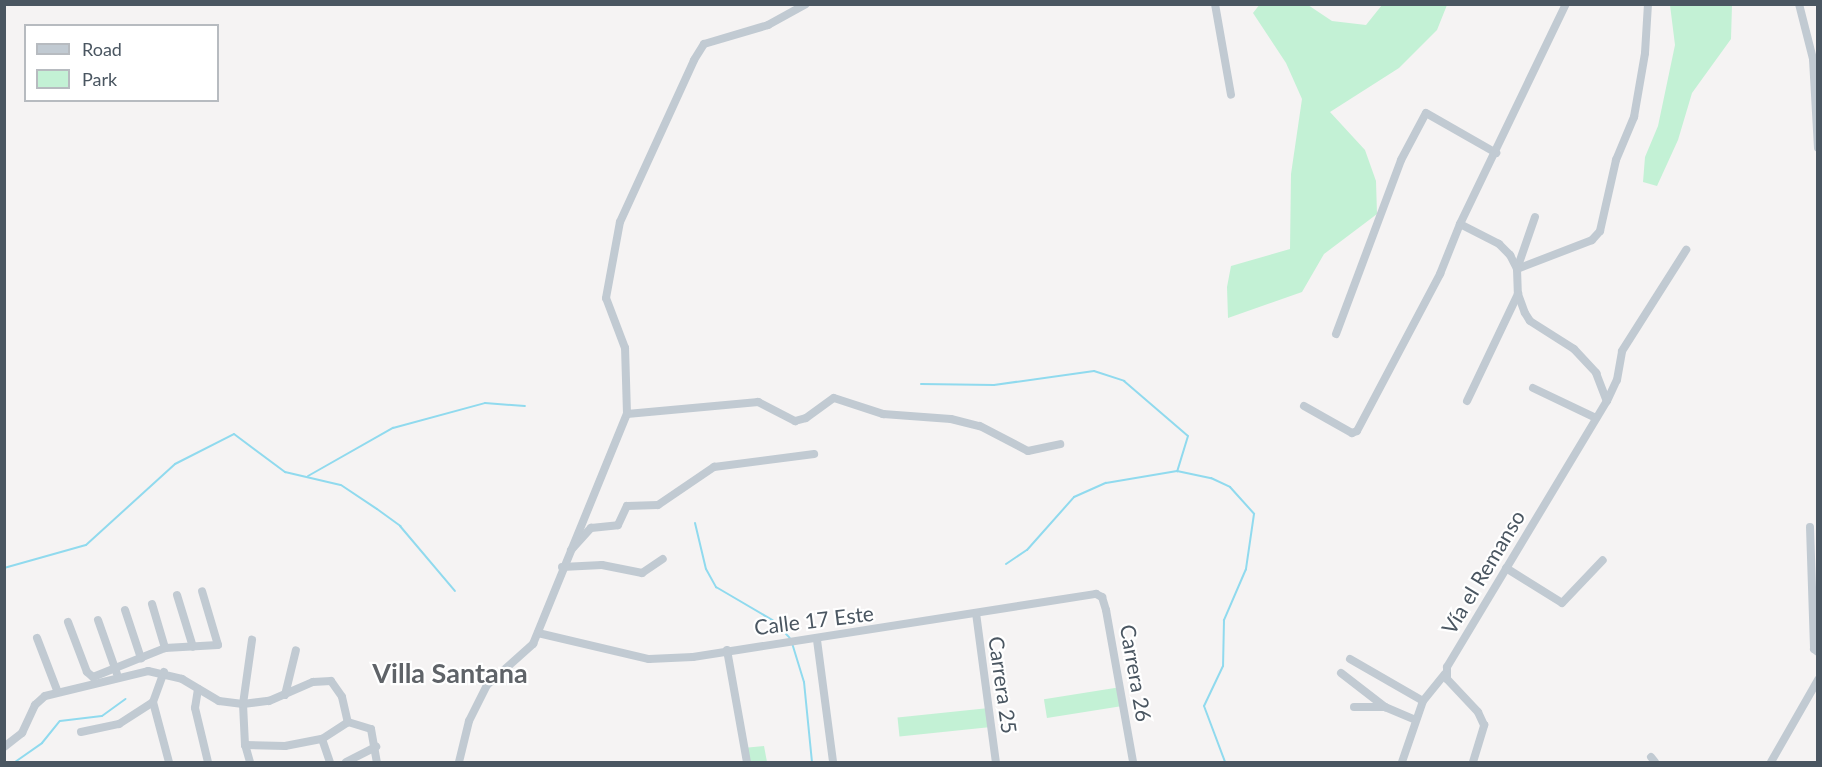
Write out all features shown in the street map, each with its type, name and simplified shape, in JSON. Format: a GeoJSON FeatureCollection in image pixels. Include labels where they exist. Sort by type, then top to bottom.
{"type":"FeatureCollection","features":[{"type":"Feature","properties":{"kind":"street"},"geometry":{"type":"LineString","coordinates":[[459,762],[469,721],[487,685],[525,655],[538,633],[568,552],[627,414],[625,348],[606,298],[620,222],[702,45],[768,25],[806,4]]}},
{"type":"Feature","properties":{"kind":"street"},"geometry":{"type":"LineString","coordinates":[[1215,4],[1231,95]]}},
{"type":"Feature","properties":{"kind":"street"},"geometry":{"type":"LineString","coordinates":[[1304,406],[1352,433],[1357,430],[1440,274],[1460,224],[1566,4]]}},
{"type":"Feature","properties":{"kind":"street"},"geometry":{"type":"LineString","coordinates":[[1517,269],[1592,240],[1600,231],[1616,160],[1634,117],[1645,52],[1648,4]]}},
{"type":"Feature","properties":{"kind":"street"},"geometry":{"type":"LineString","coordinates":[[1799,4],[1813,59],[1818,148]]}},
{"type":"Feature","properties":{"kind":"street"},"geometry":{"type":"LineString","coordinates":[[1336,334],[1401,160],[1426,113],[1496,153]]}},
{"type":"Feature","properties":{"kind":"street"},"geometry":{"type":"LineString","coordinates":[[1535,217],[1517,269],[1518,294],[1530,321],[1574,349],[1596,373],[1607,401]]}},
{"type":"Feature","properties":{"kind":"street"},"geometry":{"type":"LineString","coordinates":[[1460,224],[1499,244],[1517,269]]}},
{"type":"Feature","properties":{"kind":"street","name":"Vía el Remanso"},"geometry":{"type":"LineString","coordinates":[[1402,762],[1423,701],[1445,674],[1607,401],[1617,380],[1622,351],[1686,250]]}},
{"type":"Feature","properties":{"kind":"street"},"geometry":{"type":"LineString","coordinates":[[1467,401],[1518,294]]}},
{"type":"Feature","properties":{"kind":"street"},"geometry":{"type":"LineString","coordinates":[[1533,388],[1596,418]]}},
{"type":"Feature","properties":{"kind":"street"},"geometry":{"type":"LineString","coordinates":[[627,414],[758,402],[795,420],[806,418],[834,398],[882,414],[951,419],[980,426],[1028,450],[1060,444]]}},
{"type":"Feature","properties":{"kind":"street"},"geometry":{"type":"LineString","coordinates":[[568,552],[591,528],[618,525],[627,506],[658,505],[714,467],[814,454]]}},
{"type":"Feature","properties":{"kind":"street"},"geometry":{"type":"LineString","coordinates":[[1810,527],[1814,649],[1818,652]]}},
{"type":"Feature","properties":{"kind":"street"},"geometry":{"type":"LineString","coordinates":[[562,567],[602,565],[642,573],[663,559]]}},
{"type":"Feature","properties":{"kind":"street"},"geometry":{"type":"LineString","coordinates":[[1506,568],[1562,603],[1603,560]]}},
{"type":"Feature","properties":{"kind":"street"},"geometry":{"type":"LineString","coordinates":[[4,747],[22,733],[39,699],[57,690],[117,674],[141,658],[165,648],[216,646],[218,642],[202,591]]}},
{"type":"Feature","properties":{"kind":"street","name":"Calle 17 Este"},"geometry":{"type":"LineString","coordinates":[[538,633],[649,659],[727,650],[782,640],[817,640],[1096,594]]}},
{"type":"Feature","properties":{"kind":"street","name":"Carrera 26"},"geometry":{"type":"LineString","coordinates":[[1096,594],[1102,597],[1106,610],[1133,762]]}},
{"type":"Feature","properties":{"kind":"street"},"geometry":{"type":"LineString","coordinates":[[177,596],[194,647]]}},
{"type":"Feature","properties":{"kind":"street"},"geometry":{"type":"LineString","coordinates":[[152,604],[165,648]]}},
{"type":"Feature","properties":{"kind":"street"},"geometry":{"type":"LineString","coordinates":[[125,610],[141,658]]}},
{"type":"Feature","properties":{"kind":"street","name":"Carrera 25"},"geometry":{"type":"LineString","coordinates":[[976,613],[996,762]]}},
{"type":"Feature","properties":{"kind":"street"},"geometry":{"type":"LineString","coordinates":[[98,620],[117,674]]}},
{"type":"Feature","properties":{"kind":"street"},"geometry":{"type":"LineString","coordinates":[[68,622],[90,676],[148,671],[164,672],[219,701],[243,704],[285,695],[313,682],[331,681],[342,698],[348,722]]}},
{"type":"Feature","properties":{"kind":"street"},"geometry":{"type":"LineString","coordinates":[[37,638],[57,690]]}},
{"type":"Feature","properties":{"kind":"street"},"geometry":{"type":"LineString","coordinates":[[250,762],[245,745],[243,704],[252,640]]}},
{"type":"Feature","properties":{"kind":"street"},"geometry":{"type":"LineString","coordinates":[[817,640],[833,762]]}},
{"type":"Feature","properties":{"kind":"street"},"geometry":{"type":"LineString","coordinates":[[285,695],[296,650]]}},
{"type":"Feature","properties":{"kind":"street"},"geometry":{"type":"LineString","coordinates":[[727,650],[747,762]]}},
{"type":"Feature","properties":{"kind":"street"},"geometry":{"type":"LineString","coordinates":[[1350,659],[1423,701]]}},
{"type":"Feature","properties":{"kind":"street"},"geometry":{"type":"LineString","coordinates":[[164,672],[153,702],[169,762]]}},
{"type":"Feature","properties":{"kind":"street"},"geometry":{"type":"LineString","coordinates":[[1341,674],[1385,707],[1415,720]]}},
{"type":"Feature","properties":{"kind":"street"},"geometry":{"type":"LineString","coordinates":[[1445,674],[1478,712],[1484,725],[1473,762]]}},
{"type":"Feature","properties":{"kind":"street"},"geometry":{"type":"LineString","coordinates":[[1771,762],[1818,680]]}},
{"type":"Feature","properties":{"kind":"street"},"geometry":{"type":"LineString","coordinates":[[198,689],[195,708],[208,762]]}},
{"type":"Feature","properties":{"kind":"street"},"geometry":{"type":"LineString","coordinates":[[81,732],[119,724],[153,702]]}},
{"type":"Feature","properties":{"kind":"street"},"geometry":{"type":"LineString","coordinates":[[1354,706],[1385,707]]}},
{"type":"Feature","properties":{"kind":"street"},"geometry":{"type":"LineString","coordinates":[[245,745],[285,746],[321,739],[348,722],[370,729],[376,747],[377,762]]}},
{"type":"Feature","properties":{"kind":"street"},"geometry":{"type":"LineString","coordinates":[[321,739],[330,762]]}},
{"type":"Feature","properties":{"kind":"street"},"geometry":{"type":"LineString","coordinates":[[346,762],[376,747]]}},
{"type":"Feature","properties":{"kind":"green space"},"geometry":{"type":"Polygon","coordinates":[[[1260,4],[1308,5],[1332,21],[1366,25],[1382,5],[1447,5],[1437,30],[1399,68],[1330,112],[1365,150],[1376,181],[1377,214],[1324,254],[1302,292],[1228,318],[1227,287],[1231,266],[1290,249],[1291,174],[1302,99],[1286,63],[1253,13],[1260,4]]]}},
{"type":"Feature","properties":{"kind":"green space"},"geometry":{"type":"Polygon","coordinates":[[[1670,5],[1732,5],[1731,39],[1692,93],[1678,140],[1657,186],[1643,182],[1645,157],[1658,126],[1675,45],[1670,5]]]}},
{"type":"Feature","properties":{"kind":"green space"},"geometry":{"type":"Polygon","coordinates":[[[1121,687],[1124,706],[1047,718],[1044,699],[1121,687]]]}},
{"type":"Feature","properties":{"kind":"green space"},"geometry":{"type":"Polygon","coordinates":[[[989,708],[991,727],[899,737],[898,718],[989,708]]]}},
{"type":"Feature","properties":{"kind":"green space"},"geometry":{"type":"Polygon","coordinates":[[[764,746],[767,762],[747,762],[743,748],[764,746]]]}},
{"type":"Feature","properties":{"kind":"waterway"},"geometry":{"type":"LineString","coordinates":[[921,384],[994,385],[1094,371],[1124,381],[1188,436],[1177,471]]}},
{"type":"Feature","properties":{"kind":"waterway"},"geometry":{"type":"LineString","coordinates":[[308,476],[393,428],[485,403],[525,406]]}},
{"type":"Feature","properties":{"kind":"waterway"},"geometry":{"type":"LineString","coordinates":[[4,568],[86,545],[175,464],[234,434],[285,472],[341,485],[377,509],[400,526],[455,591]]}},
{"type":"Feature","properties":{"kind":"waterway"},"geometry":{"type":"LineString","coordinates":[[1006,564],[1027,550],[1074,497],[1106,483],[1177,471],[1211,478],[1230,487],[1254,514],[1246,569],[1224,620],[1223,666],[1204,706],[1225,762]]}},
{"type":"Feature","properties":{"kind":"waterway"},"geometry":{"type":"LineString","coordinates":[[695,523],[706,569],[716,587],[774,621],[790,638]]}},
{"type":"Feature","properties":{"kind":"waterway"},"geometry":{"type":"LineString","coordinates":[[792,643],[804,682],[812,762]]}},
{"type":"Feature","properties":{"kind":"waterway"},"geometry":{"type":"LineString","coordinates":[[15,762],[42,743],[60,721],[102,716],[125,699]]}},
{"type":"Feature","properties":{"kind":"district","name":"Villa Santana"},"geometry":{"type":"Point","coordinates":[450,673]}}]}
